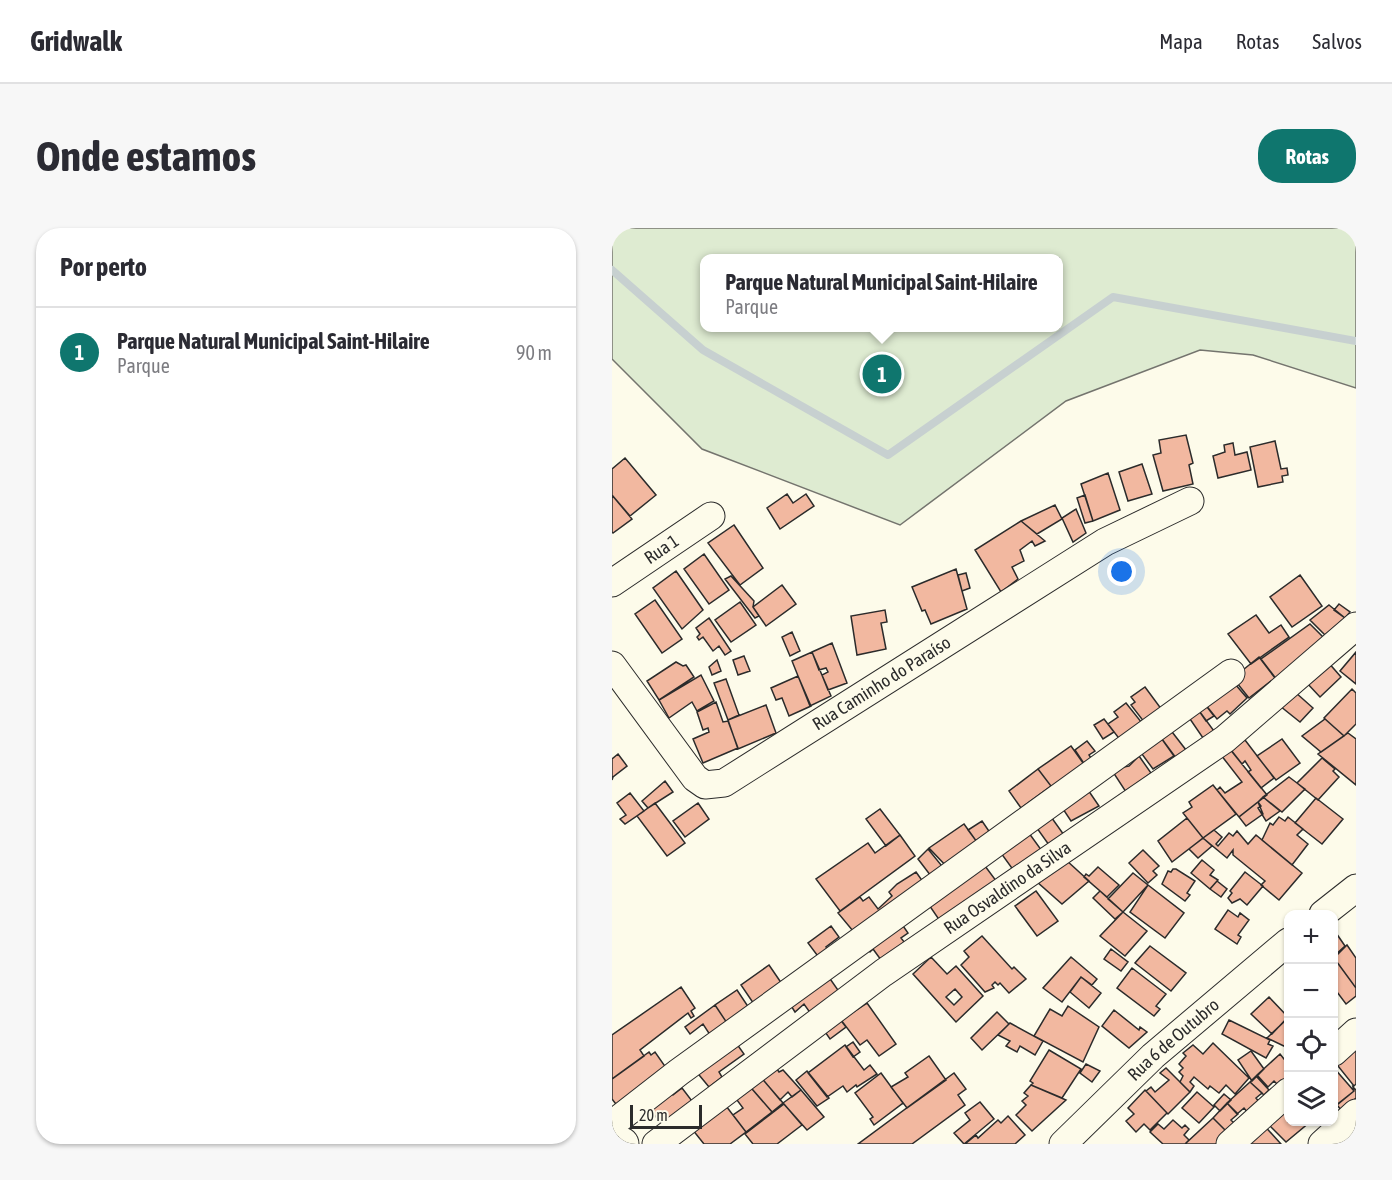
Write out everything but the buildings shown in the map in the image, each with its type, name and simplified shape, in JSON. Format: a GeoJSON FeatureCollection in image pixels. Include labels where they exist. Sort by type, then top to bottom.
{"type":"FeatureCollection","features":[{"type":"Feature","properties":{"kind":"main road"},"geometry":{"type":"LineString","coordinates":[[612,1140],[622,1144]]}},
{"type":"Feature","properties":{"kind":"street","name":"Rua Caminho do Paraíso"},"geometry":{"type":"LineString","coordinates":[[612,665],[694,778],[705,784],[724,783],[1105,542],[1190,501]]}},
{"type":"Feature","properties":{"kind":"street","name":"Rua 1"},"geometry":{"type":"LineString","coordinates":[[612,583],[711,516]]}},
{"type":"Feature","properties":{"kind":"street","name":"Rua Osvaldino da Silva"},"geometry":{"type":"LineString","coordinates":[[656,1144],[883,973],[1225,739],[1356,626]]}},
{"type":"Feature","properties":{"kind":"street"},"geometry":{"type":"LineString","coordinates":[[612,1124],[678,1072],[1231,673]]}},
{"type":"Feature","properties":{"kind":"street"},"geometry":{"type":"LineString","coordinates":[[1329,910],[1356,888]]}},
{"type":"Feature","properties":{"kind":"street","name":"Rua 6 de Outubro"},"geometry":{"type":"LineString","coordinates":[[1063,1144],[1153,1056],[1284,945]]}},
{"type":"Feature","properties":{"kind":"street"},"geometry":{"type":"LineString","coordinates":[[1338,1048],[1356,1032]]}},
{"type":"Feature","properties":{"kind":"street"},"geometry":{"type":"LineString","coordinates":[[1230,1144],[1284,1096]]}},
{"type":"Feature","properties":{"kind":"street"},"geometry":{"type":"LineString","coordinates":[[1322,1144],[1356,1113]]}},
{"type":"Feature","properties":{"kind":"green space"},"geometry":{"type":"Polygon","coordinates":[[[612,228],[1356,228],[1356,388],[1253,355],[1200,350],[1066,401],[900,525],[702,449],[612,359],[612,228]]]}},
{"type":"Feature","properties":{"kind":"waterway"},"geometry":{"type":"LineString","coordinates":[[612,270],[703,350],[888,455],[1113,297],[1356,341]]}},
{"type":"Feature","properties":{"kind":"place","name":"Parque Natural Municipal Saint-Hilaire"},"geometry":{"type":"Point","coordinates":[882,374]}}]}
